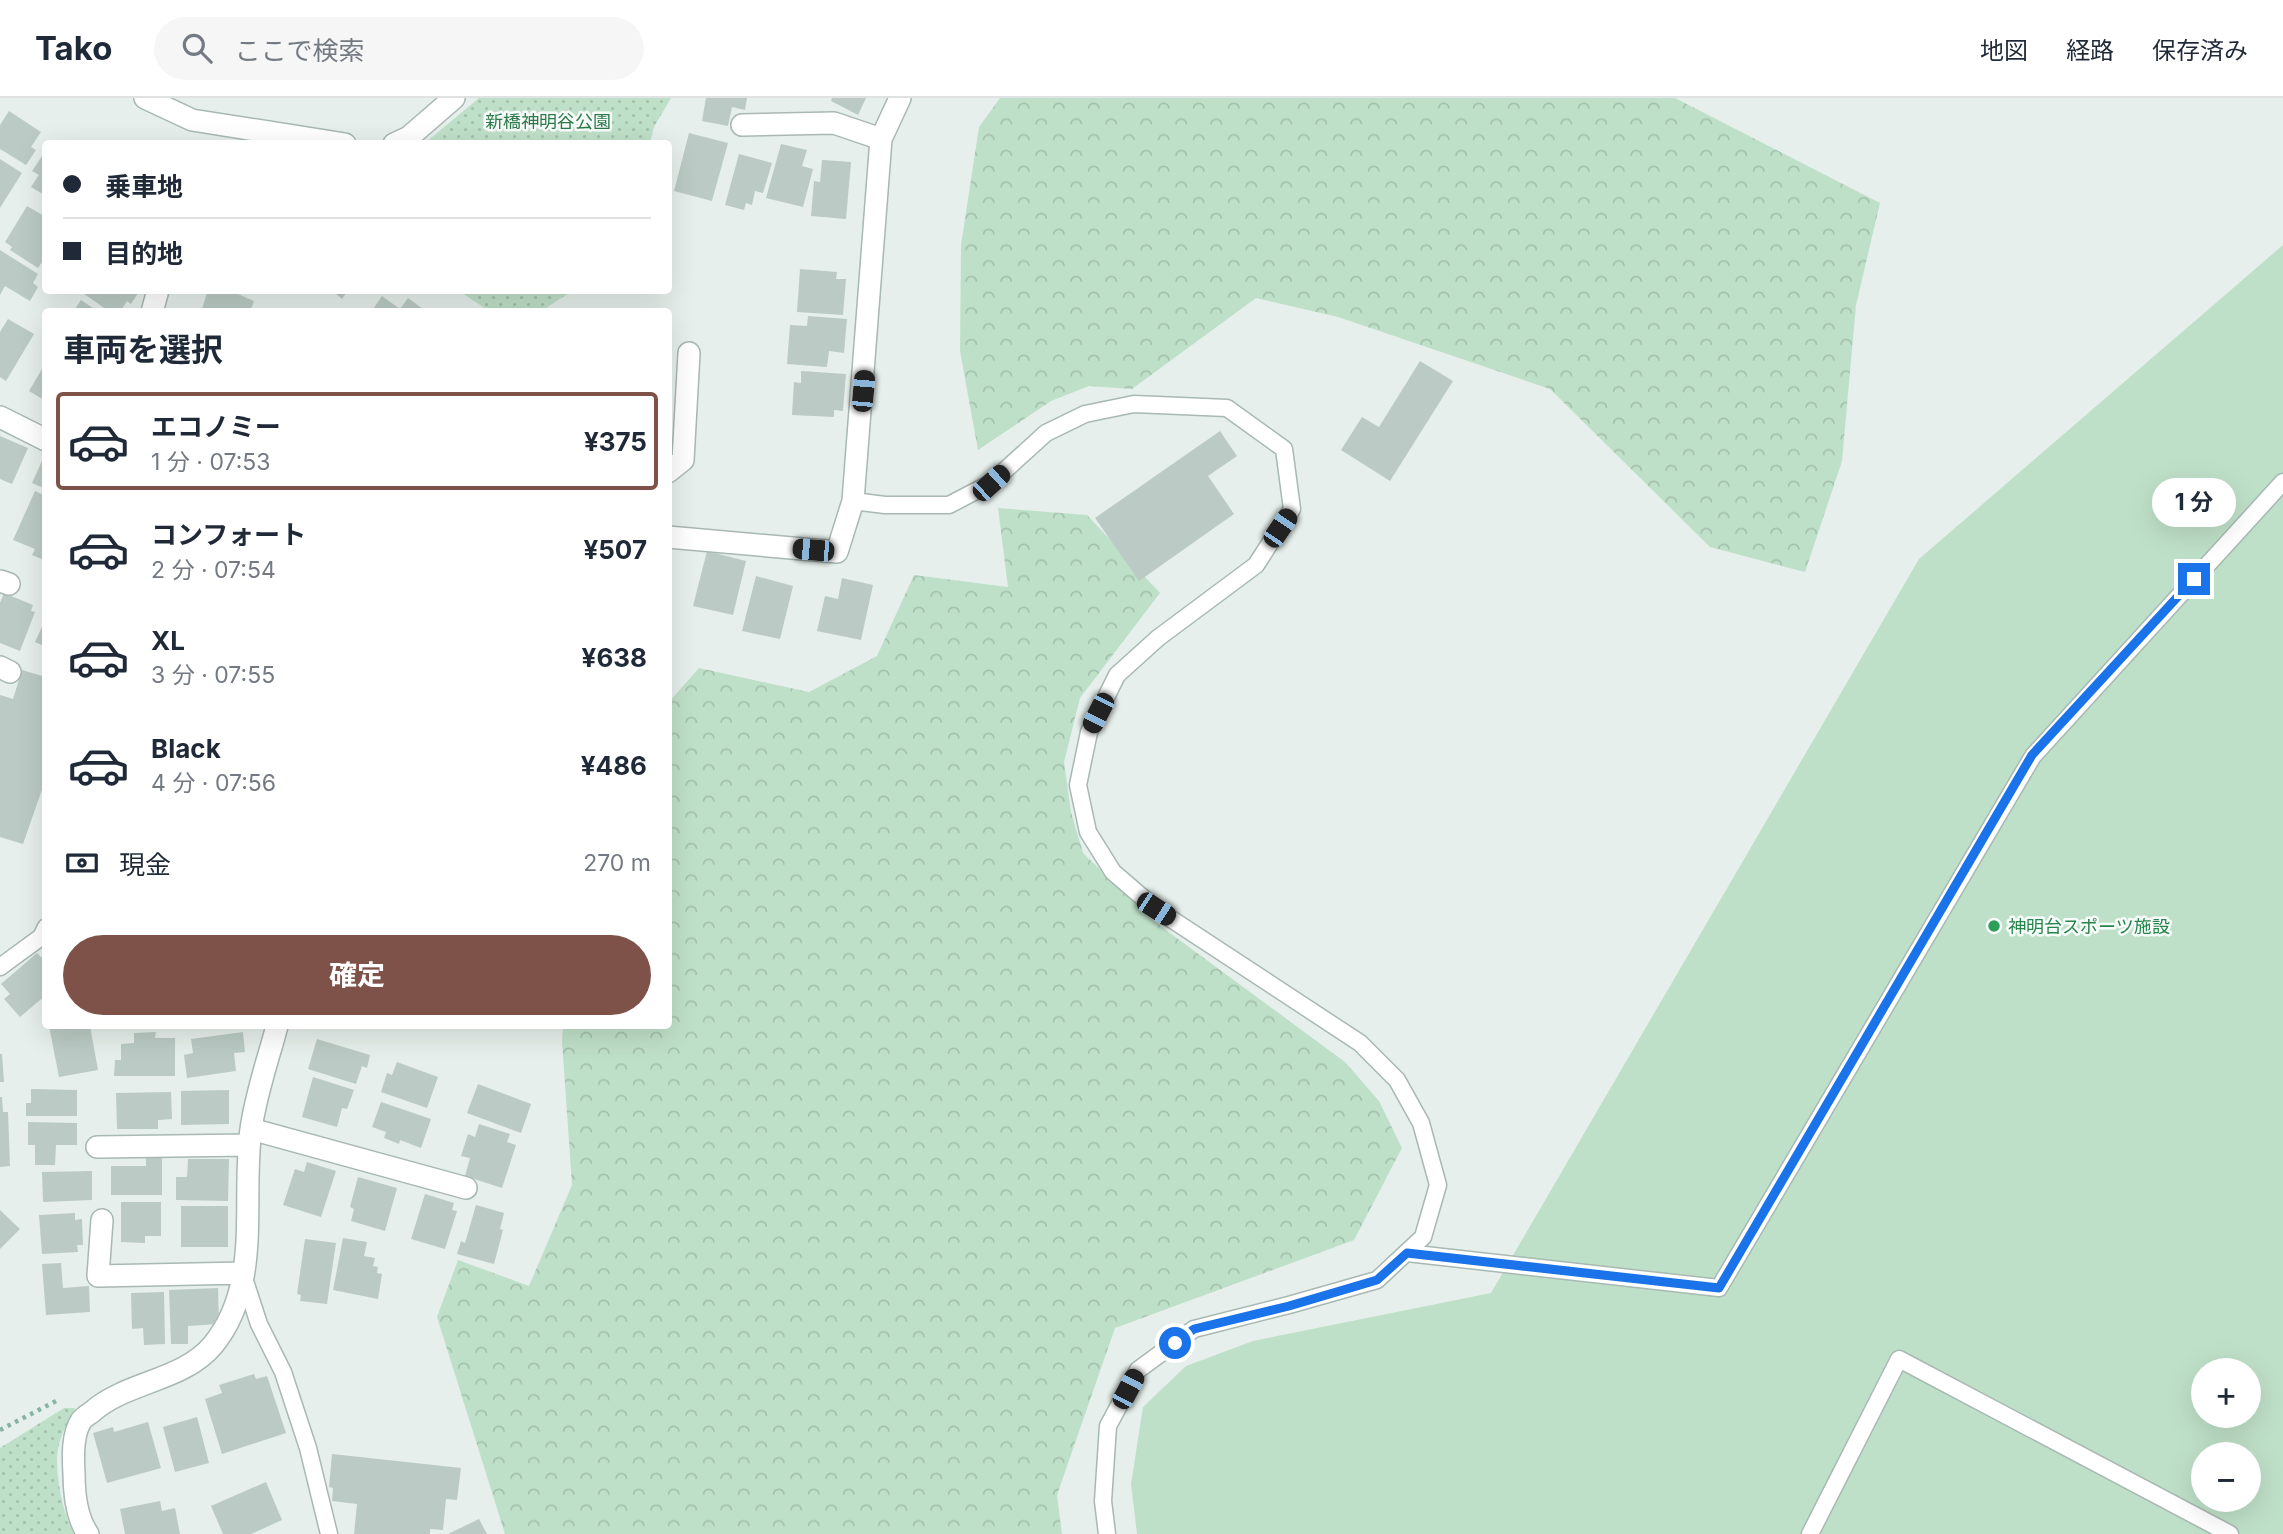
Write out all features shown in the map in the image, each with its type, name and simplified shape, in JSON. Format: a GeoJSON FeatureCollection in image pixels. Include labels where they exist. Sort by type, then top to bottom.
{"type":"FeatureCollection","features":[{"type":"Feature","properties":{"kind":"street"},"geometry":{"type":"LineString","coordinates":[[145,98],[192,120],[320,140]]}},
{"type":"Feature","properties":{"kind":"street"},"geometry":{"type":"LineString","coordinates":[[403,140],[454,98]]}},
{"type":"Feature","properties":{"kind":"street"},"geometry":{"type":"LineString","coordinates":[[672,537],[837,552],[853,501],[881,139],[900,98]]}},
{"type":"Feature","properties":{"kind":"street"},"geometry":{"type":"LineString","coordinates":[[742,125],[834,123],[881,139]]}},
{"type":"Feature","properties":{"kind":"street"},"geometry":{"type":"LineString","coordinates":[[672,469],[683,460],[689,353]]}},
{"type":"Feature","properties":{"kind":"street"},"geometry":{"type":"LineString","coordinates":[[0,416],[42,438]]}},
{"type":"Feature","properties":{"kind":"street"},"geometry":{"type":"LineString","coordinates":[[88,1534],[82,1525],[74,1494],[73,1450],[80,1421],[101,1404],[193,1363],[213,1345],[232,1315],[246,1254],[250,1137],[256,1101],[276,1029]]}},
{"type":"Feature","properties":{"kind":"street"},"geometry":{"type":"LineString","coordinates":[[97,1147],[250,1137],[466,1188]]}},
{"type":"Feature","properties":{"kind":"street"},"geometry":{"type":"LineString","coordinates":[[102,1220],[98,1276],[243,1273]]}},
{"type":"Feature","properties":{"kind":"lane"},"geometry":{"type":"LineString","coordinates":[[853,501],[885,505],[949,506],[991,483],[1046,433],[1085,414],[1134,404],[1227,408],[1284,449],[1293,509],[1255,565],[1158,638],[1117,675],[1089,732],[1077,785],[1088,832],[1114,872],[1156,909],[1360,1043],[1398,1080],[1422,1123],[1438,1185],[1423,1237],[1377,1280],[1289,1306],[1194,1329],[1138,1370],[1108,1426],[1103,1501],[1107,1534]]}},
{"type":"Feature","properties":{"kind":"lane"},"geometry":{"type":"LineString","coordinates":[[1407,1253],[1719,1288],[2032,755],[2283,482]]}},
{"type":"Feature","properties":{"kind":"lane"},"geometry":{"type":"LineString","coordinates":[[0,967],[42,935]]}},
{"type":"Feature","properties":{"kind":"lane"},"geometry":{"type":"LineString","coordinates":[[243,1273],[259,1324],[287,1385],[308,1448],[329,1534]]}},
{"type":"Feature","properties":{"kind":"lane"},"geometry":{"type":"LineString","coordinates":[[1810,1534],[1899,1359],[2230,1534]]}},
{"type":"Feature","properties":{"kind":"path"},"geometry":{"type":"LineString","coordinates":[[0,1430],[73,1393],[101,1404]]}},
{"type":"Feature","properties":{"kind":"green space","name":"新橋神明谷公園"},"geometry":{"type":"Polygon","coordinates":[[[479,98],[671,98],[654,127],[651,140],[429,140],[479,98]]]}},
{"type":"Feature","properties":{"kind":"green space"},"geometry":{"type":"Polygon","coordinates":[[[1000,98],[1675,98],[1880,203],[1856,305],[1842,461],[1805,572],[1710,547],[1550,389],[1338,317],[1256,298],[1132,389],[1089,386],[1051,401],[978,450],[960,351],[961,245],[979,127],[1000,98]]]}},
{"type":"Feature","properties":{"kind":"green space","name":"神明台スポーツ施設"},"geometry":{"type":"Polygon","coordinates":[[[2283,245],[2283,1534],[1137,1534],[1131,1484],[1143,1407],[1186,1366],[1253,1341],[1491,1293],[1919,559],[2283,245]]]}},
{"type":"Feature","properties":{"kind":"green space"},"geometry":{"type":"Polygon","coordinates":[[[464,294],[567,294],[546,308],[484,308],[464,294]]]}},
{"type":"Feature","properties":{"kind":"green space"},"geometry":{"type":"Polygon","coordinates":[[[998,508],[1087,515],[1160,593],[1080,698],[1064,762],[1071,812],[1083,853],[1151,919],[1345,1062],[1379,1101],[1402,1148],[1354,1240],[1115,1328],[1057,1495],[1062,1534],[505,1534],[437,1317],[458,1260],[529,1286],[572,1185],[563,1029],[672,1029],[672,699],[699,668],[809,692],[877,656],[914,575],[1008,587],[998,508]]]}},
{"type":"Feature","properties":{"kind":"green space"},"geometry":{"type":"Polygon","coordinates":[[[64,1408],[75,1408],[59,1443],[57,1468],[63,1504],[74,1534],[0,1534],[0,1448],[64,1408]]]}},
{"type":"Feature","properties":{"kind":"building"},"geometry":{"type":"Polygon","coordinates":[[[706,98],[747,98],[745,110],[732,107],[728,126],[702,121],[706,98]]]}},
{"type":"Feature","properties":{"kind":"building"},"geometry":{"type":"Polygon","coordinates":[[[832,98],[866,98],[858,115],[831,101],[832,98]]]}},
{"type":"Feature","properties":{"kind":"building"},"geometry":{"type":"Polygon","coordinates":[[[9,111],[41,132],[31,147],[36,150],[26,165],[0,149],[0,125],[9,111]]]}},
{"type":"Feature","properties":{"kind":"building"},"geometry":{"type":"Polygon","coordinates":[[[689,133],[728,143],[712,201],[674,191],[689,133]]]}},
{"type":"Feature","properties":{"kind":"building"},"geometry":{"type":"Polygon","coordinates":[[[781,144],[807,150],[802,166],[813,169],[803,207],[766,198],[781,144]]]}},
{"type":"Feature","properties":{"kind":"building"},"geometry":{"type":"Polygon","coordinates":[[[739,154],[772,163],[763,193],[755,191],[752,205],[746,203],[744,210],[725,205],[739,154]]]}},
{"type":"Feature","properties":{"kind":"building"},"geometry":{"type":"Polygon","coordinates":[[[42,156],[42,194],[31,187],[39,175],[32,171],[42,156]]]}},
{"type":"Feature","properties":{"kind":"building"},"geometry":{"type":"Polygon","coordinates":[[[0,159],[22,173],[0,208],[0,159]]]}},
{"type":"Feature","properties":{"kind":"building"},"geometry":{"type":"Polygon","coordinates":[[[822,160],[851,162],[846,219],[811,216],[814,181],[820,182],[822,160]]]}},
{"type":"Feature","properties":{"kind":"building"},"geometry":{"type":"Polygon","coordinates":[[[27,206],[42,215],[42,262],[38,268],[10,250],[12,247],[5,242],[27,206]]]}},
{"type":"Feature","properties":{"kind":"building"},"geometry":{"type":"Polygon","coordinates":[[[0,250],[38,274],[33,283],[38,287],[30,301],[5,286],[0,295],[0,250]]]}},
{"type":"Feature","properties":{"kind":"building"},"geometry":{"type":"Polygon","coordinates":[[[800,269],[837,272],[836,279],[846,279],[843,315],[797,312],[800,269]]]}},
{"type":"Feature","properties":{"kind":"building"},"geometry":{"type":"Polygon","coordinates":[[[84,294],[137,294],[131,304],[127,301],[123,308],[104,308],[84,294]]]}},
{"type":"Feature","properties":{"kind":"building"},"geometry":{"type":"Polygon","coordinates":[[[207,294],[238,294],[254,301],[251,308],[202,308],[207,294]]]}},
{"type":"Feature","properties":{"kind":"building"},"geometry":{"type":"Polygon","coordinates":[[[382,296],[399,308],[374,308],[382,296]]]}},
{"type":"Feature","properties":{"kind":"building"},"geometry":{"type":"Polygon","coordinates":[[[408,298],[422,308],[401,308],[408,298]]]}},
{"type":"Feature","properties":{"kind":"building"},"geometry":{"type":"Polygon","coordinates":[[[81,300],[93,308],[76,308],[81,300]]]}},
{"type":"Feature","properties":{"kind":"building"},"geometry":{"type":"Polygon","coordinates":[[[808,316],[847,319],[844,353],[829,351],[827,367],[787,364],[790,325],[807,326],[808,316]]]}},
{"type":"Feature","properties":{"kind":"building"},"geometry":{"type":"Polygon","coordinates":[[[8,319],[34,334],[6,381],[0,377],[0,332],[8,319]]]}},
{"type":"Feature","properties":{"kind":"building"},"geometry":{"type":"Polygon","coordinates":[[[1420,361],[1453,381],[1390,481],[1341,450],[1362,417],[1379,427],[1420,361]]]}},
{"type":"Feature","properties":{"kind":"building"},"geometry":{"type":"Polygon","coordinates":[[[42,369],[42,399],[29,391],[42,369]]]}},
{"type":"Feature","properties":{"kind":"building"},"geometry":{"type":"Polygon","coordinates":[[[801,371],[846,374],[843,411],[834,410],[834,417],[792,415],[794,382],[801,383],[801,371]]]}},
{"type":"Feature","properties":{"kind":"building"},"geometry":{"type":"Polygon","coordinates":[[[1220,431],[1237,456],[1208,476],[1234,514],[1139,581],[1095,518],[1220,431]]]}},
{"type":"Feature","properties":{"kind":"building"},"geometry":{"type":"Polygon","coordinates":[[[0,436],[28,448],[12,484],[0,479],[0,436]]]}},
{"type":"Feature","properties":{"kind":"building"},"geometry":{"type":"Polygon","coordinates":[[[42,461],[42,487],[32,483],[42,461]]]}},
{"type":"Feature","properties":{"kind":"building"},"geometry":{"type":"Polygon","coordinates":[[[35,491],[42,494],[42,559],[32,555],[35,549],[13,540],[35,491]]]}},
{"type":"Feature","properties":{"kind":"building"},"geometry":{"type":"Polygon","coordinates":[[[707,551],[746,561],[733,615],[693,606],[707,551]]]}},
{"type":"Feature","properties":{"kind":"building"},"geometry":{"type":"Polygon","coordinates":[[[756,576],[793,586],[780,639],[742,631],[756,576]]]}},
{"type":"Feature","properties":{"kind":"building"},"geometry":{"type":"Polygon","coordinates":[[[842,578],[873,585],[861,640],[817,631],[825,596],[838,599],[842,578]]]}},
{"type":"Feature","properties":{"kind":"building"},"geometry":{"type":"Polygon","coordinates":[[[4,593],[33,605],[31,611],[35,612],[20,651],[0,643],[0,603],[4,593]]]}},
{"type":"Feature","properties":{"kind":"building"},"geometry":{"type":"Polygon","coordinates":[[[42,627],[42,645],[35,642],[42,627]]]}},
{"type":"Feature","properties":{"kind":"building"},"geometry":{"type":"Polygon","coordinates":[[[22,670],[42,676],[42,789],[23,844],[0,837],[0,695],[13,699],[22,670]]]}},
{"type":"Feature","properties":{"kind":"building"},"geometry":{"type":"Polygon","coordinates":[[[37,953],[42,958],[42,998],[20,1017],[4,999],[10,994],[1,984],[37,953]]]}},
{"type":"Feature","properties":{"kind":"building"},"geometry":{"type":"Polygon","coordinates":[[[50,1029],[91,1029],[98,1070],[59,1077],[50,1029]]]}},
{"type":"Feature","properties":{"kind":"building"},"geometry":{"type":"Polygon","coordinates":[[[156,1032],[155,1038],[175,1038],[175,1076],[114,1076],[115,1060],[121,1060],[121,1044],[134,1043],[134,1033],[156,1032]]]}},
{"type":"Feature","properties":{"kind":"building"},"geometry":{"type":"Polygon","coordinates":[[[243,1032],[245,1052],[234,1053],[236,1071],[187,1078],[184,1055],[193,1053],[191,1039],[243,1032]]]}},
{"type":"Feature","properties":{"kind":"building"},"geometry":{"type":"Polygon","coordinates":[[[317,1039],[370,1055],[367,1068],[362,1066],[356,1084],[308,1069],[317,1039]]]}},
{"type":"Feature","properties":{"kind":"building"},"geometry":{"type":"Polygon","coordinates":[[[2,1054],[4,1082],[0,1082],[2,1054]]]}},
{"type":"Feature","properties":{"kind":"building"},"geometry":{"type":"Polygon","coordinates":[[[397,1062],[438,1077],[427,1108],[381,1092],[387,1073],[392,1075],[397,1062]]]}},
{"type":"Feature","properties":{"kind":"building"},"geometry":{"type":"Polygon","coordinates":[[[313,1077],[354,1090],[347,1109],[342,1108],[337,1127],[302,1117],[313,1077]]]}},
{"type":"Feature","properties":{"kind":"building"},"geometry":{"type":"Polygon","coordinates":[[[478,1084],[531,1104],[521,1133],[467,1113],[478,1084]]]}},
{"type":"Feature","properties":{"kind":"building"},"geometry":{"type":"Polygon","coordinates":[[[31,1089],[77,1090],[77,1116],[26,1116],[26,1103],[31,1103],[31,1089]]]}},
{"type":"Feature","properties":{"kind":"building"},"geometry":{"type":"Polygon","coordinates":[[[229,1090],[229,1124],[181,1125],[181,1091],[229,1090]]]}},
{"type":"Feature","properties":{"kind":"building"},"geometry":{"type":"Polygon","coordinates":[[[171,1092],[172,1119],[158,1120],[158,1129],[117,1129],[116,1093],[171,1092]]]}},
{"type":"Feature","properties":{"kind":"building"},"geometry":{"type":"Polygon","coordinates":[[[0,1097],[3,1112],[8,1112],[10,1166],[0,1167],[0,1097]]]}},
{"type":"Feature","properties":{"kind":"building"},"geometry":{"type":"Polygon","coordinates":[[[381,1102],[431,1119],[421,1148],[400,1140],[399,1144],[384,1138],[386,1132],[372,1127],[381,1102]]]}},
{"type":"Feature","properties":{"kind":"building"},"geometry":{"type":"Polygon","coordinates":[[[28,1122],[77,1123],[77,1145],[56,1145],[55,1165],[35,1165],[35,1145],[28,1145],[28,1122]]]}},
{"type":"Feature","properties":{"kind":"building"},"geometry":{"type":"Polygon","coordinates":[[[479,1124],[510,1134],[507,1142],[516,1145],[502,1188],[465,1176],[470,1158],[461,1156],[468,1134],[475,1137],[479,1124]]]}},
{"type":"Feature","properties":{"kind":"building"},"geometry":{"type":"Polygon","coordinates":[[[146,1155],[162,1155],[162,1195],[111,1195],[111,1166],[146,1166],[146,1155]]]}},
{"type":"Feature","properties":{"kind":"building"},"geometry":{"type":"Polygon","coordinates":[[[188,1159],[229,1159],[228,1201],[176,1200],[176,1177],[187,1177],[188,1159]]]}},
{"type":"Feature","properties":{"kind":"building"},"geometry":{"type":"Polygon","coordinates":[[[307,1162],[336,1171],[321,1217],[283,1205],[295,1169],[304,1172],[307,1162]]]}},
{"type":"Feature","properties":{"kind":"building"},"geometry":{"type":"Polygon","coordinates":[[[92,1171],[92,1200],[43,1202],[42,1172],[92,1171]]]}},
{"type":"Feature","properties":{"kind":"building"},"geometry":{"type":"Polygon","coordinates":[[[358,1177],[397,1188],[385,1231],[351,1221],[354,1209],[350,1207],[358,1177]]]}},
{"type":"Feature","properties":{"kind":"building"},"geometry":{"type":"Polygon","coordinates":[[[425,1194],[454,1203],[452,1210],[457,1211],[445,1249],[411,1239],[425,1194]]]}},
{"type":"Feature","properties":{"kind":"building"},"geometry":{"type":"Polygon","coordinates":[[[121,1202],[161,1202],[161,1236],[145,1236],[145,1243],[121,1242],[121,1202]]]}},
{"type":"Feature","properties":{"kind":"building"},"geometry":{"type":"Polygon","coordinates":[[[476,1205],[504,1213],[500,1229],[503,1230],[494,1264],[457,1254],[461,1241],[465,1243],[476,1205]]]}},
{"type":"Feature","properties":{"kind":"building"},"geometry":{"type":"Polygon","coordinates":[[[181,1206],[228,1206],[228,1247],[181,1247],[181,1206]]]}},
{"type":"Feature","properties":{"kind":"building"},"geometry":{"type":"Polygon","coordinates":[[[0,1210],[20,1229],[0,1249],[0,1210]]]}},
{"type":"Feature","properties":{"kind":"building"},"geometry":{"type":"Polygon","coordinates":[[[75,1213],[75,1220],[82,1219],[83,1245],[77,1245],[78,1252],[42,1254],[39,1215],[75,1213]]]}},
{"type":"Feature","properties":{"kind":"building"},"geometry":{"type":"Polygon","coordinates":[[[343,1238],[367,1242],[364,1256],[375,1258],[373,1266],[378,1267],[377,1273],[382,1274],[378,1299],[333,1290],[343,1238]]]}},
{"type":"Feature","properties":{"kind":"building"},"geometry":{"type":"Polygon","coordinates":[[[305,1239],[336,1243],[327,1304],[300,1301],[301,1295],[297,1294],[305,1239]]]}},
{"type":"Feature","properties":{"kind":"building"},"geometry":{"type":"Polygon","coordinates":[[[61,1263],[63,1288],[89,1286],[90,1312],[46,1315],[42,1264],[61,1263]]]}},
{"type":"Feature","properties":{"kind":"building"},"geometry":{"type":"Polygon","coordinates":[[[218,1288],[219,1324],[188,1326],[188,1344],[171,1344],[169,1290],[218,1288]]]}},
{"type":"Feature","properties":{"kind":"building"},"geometry":{"type":"Polygon","coordinates":[[[164,1292],[165,1344],[144,1345],[143,1328],[132,1329],[131,1293],[164,1292]]]}},
{"type":"Feature","properties":{"kind":"building"},"geometry":{"type":"Polygon","coordinates":[[[254,1374],[256,1379],[267,1376],[286,1433],[222,1454],[205,1399],[222,1393],[219,1385],[254,1374]]]}},
{"type":"Feature","properties":{"kind":"building"},"geometry":{"type":"Polygon","coordinates":[[[197,1417],[209,1463],[175,1472],[163,1427],[197,1417]]]}},
{"type":"Feature","properties":{"kind":"building"},"geometry":{"type":"Polygon","coordinates":[[[148,1422],[161,1468],[107,1483],[93,1433],[113,1427],[114,1432],[148,1422]]]}},
{"type":"Feature","properties":{"kind":"building"},"geometry":{"type":"Polygon","coordinates":[[[332,1454],[461,1468],[457,1500],[446,1499],[443,1530],[430,1529],[430,1534],[354,1534],[357,1504],[332,1501],[333,1488],[329,1487],[332,1454]]]}},
{"type":"Feature","properties":{"kind":"building"},"geometry":{"type":"Polygon","coordinates":[[[266,1482],[282,1520],[251,1534],[223,1534],[211,1506],[266,1482]]]}},
{"type":"Feature","properties":{"kind":"building"},"geometry":{"type":"Polygon","coordinates":[[[160,1501],[162,1511],[175,1508],[180,1534],[125,1534],[120,1509],[160,1501]]]}},
{"type":"Feature","properties":{"kind":"building"},"geometry":{"type":"Polygon","coordinates":[[[479,1519],[487,1534],[448,1534],[479,1519]]]}},
{"type":"Feature","properties":{"kind":"place","name":"神明台スポーツ施設"},"geometry":{"type":"Point","coordinates":[1994,926]}},
{"type":"Feature","properties":{"kind":"route"},"geometry":{"type":"LineString","coordinates":[[1175,1343],[1194,1329],[1289,1306],[1377,1280],[1407,1253],[1719,1288],[2032,755],[2194,579]]}}]}
